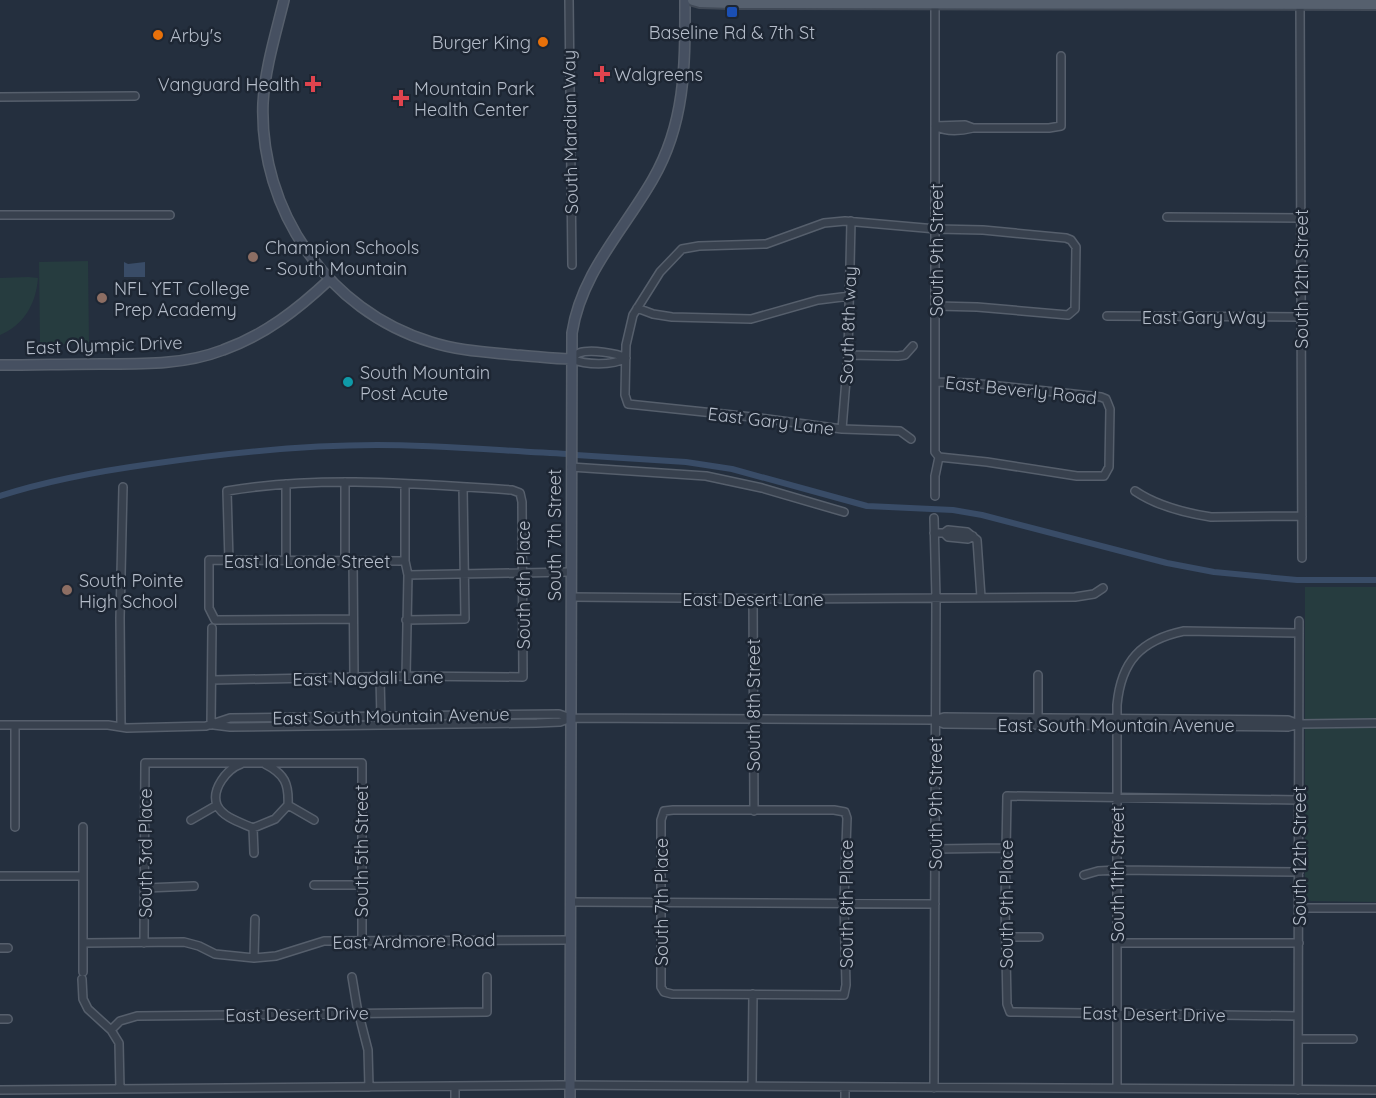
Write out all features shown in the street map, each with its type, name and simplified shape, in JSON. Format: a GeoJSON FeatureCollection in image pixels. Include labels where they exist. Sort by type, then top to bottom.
{"type":"FeatureCollection","features":[{"type":"Feature","properties":{"kind":"main road"},"geometry":{"type":"LineString","coordinates":[[284,0],[264,89],[263,120],[275,190],[286,216],[308,253],[329,279],[351,300],[394,328],[424,340],[461,350],[571,359]]}},
{"type":"Feature","properties":{"kind":"main road","name":"South 7th Street"},"geometry":{"type":"LineString","coordinates":[[570,1098],[571,359],[574,318],[584,289],[604,254],[654,179],[674,129],[684,77],[685,0]]}},
{"type":"Feature","properties":{"kind":"main road"},"geometry":{"type":"LineString","coordinates":[[693,0],[700,2],[1376,4]]}},
{"type":"Feature","properties":{"kind":"main road","name":"East Olympic Drive"},"geometry":{"type":"LineString","coordinates":[[0,365],[159,363],[215,353],[241,343],[272,326],[302,304],[329,279]]}},
{"type":"Feature","properties":{"kind":"street","name":"South Mardian Way"},"geometry":{"type":"LineString","coordinates":[[569,0],[572,265]]}},
{"type":"Feature","properties":{"kind":"street","name":"South 9th Street"},"geometry":{"type":"LineString","coordinates":[[935,1],[935,452],[939,457],[935,476],[935,496]]}},
{"type":"Feature","properties":{"kind":"street","name":"South 12th Street"},"geometry":{"type":"LineString","coordinates":[[1300,2],[1302,558]]}},
{"type":"Feature","properties":{"kind":"street"},"geometry":{"type":"LineString","coordinates":[[935,126],[943,130],[965,130],[1061,126],[1062,56]]}},
{"type":"Feature","properties":{"kind":"street"},"geometry":{"type":"LineString","coordinates":[[0,97],[135,96]]}},
{"type":"Feature","properties":{"kind":"street"},"geometry":{"type":"LineString","coordinates":[[0,215],[170,215]]}},
{"type":"Feature","properties":{"kind":"street"},"geometry":{"type":"LineString","coordinates":[[1167,217],[1302,218]]}},
{"type":"Feature","properties":{"kind":"street"},"geometry":{"type":"LineString","coordinates":[[626,358],[628,334],[637,308],[660,272],[682,249],[699,246],[766,244],[824,223],[851,221],[936,229],[984,230],[1071,240],[1076,247],[1075,309],[1073,313],[1061,315],[977,307],[936,306]]}},
{"type":"Feature","properties":{"kind":"street","name":"South 8th way"},"geometry":{"type":"LineString","coordinates":[[842,429],[848,355],[851,221]]}},
{"type":"Feature","properties":{"kind":"street"},"geometry":{"type":"LineString","coordinates":[[637,308],[672,317],[751,319],[835,296],[850,296]]}},
{"type":"Feature","properties":{"kind":"street","name":"East Gary Way"},"geometry":{"type":"LineString","coordinates":[[1107,316],[1301,317]]}},
{"type":"Feature","properties":{"kind":"street"},"geometry":{"type":"LineString","coordinates":[[848,355],[898,356],[905,355],[913,346]]}},
{"type":"Feature","properties":{"kind":"street"},"geometry":{"type":"LineString","coordinates":[[571,359],[580,353],[617,353],[626,358]]}},
{"type":"Feature","properties":{"kind":"street"},"geometry":{"type":"LineString","coordinates":[[605,353],[605,363]]}},
{"type":"Feature","properties":{"kind":"street"},"geometry":{"type":"LineString","coordinates":[[571,359],[580,363],[618,363],[626,358]]}},
{"type":"Feature","properties":{"kind":"street","name":"East Gary Lane"},"geometry":{"type":"LineString","coordinates":[[626,358],[625,395],[628,404],[842,429],[900,431],[911,439]]}},
{"type":"Feature","properties":{"kind":"street","name":"East Beverly Road"},"geometry":{"type":"LineString","coordinates":[[935,382],[998,386],[1106,399],[1110,409],[1109,467],[1104,476],[1077,476],[939,457]]}},
{"type":"Feature","properties":{"kind":"street"},"geometry":{"type":"LineString","coordinates":[[571,467],[706,476],[762,488],[844,512]]}},
{"type":"Feature","properties":{"kind":"street"},"geometry":{"type":"LineString","coordinates":[[345,482],[345,561]]}},
{"type":"Feature","properties":{"kind":"street"},"geometry":{"type":"LineString","coordinates":[[229,561],[227,492],[286,484],[345,482],[463,487],[465,619],[406,620]]}},
{"type":"Feature","properties":{"kind":"street"},"geometry":{"type":"LineString","coordinates":[[286,484],[286,560]]}},
{"type":"Feature","properties":{"kind":"street"},"geometry":{"type":"LineString","coordinates":[[405,485],[405,561],[408,575],[406,676]]}},
{"type":"Feature","properties":{"kind":"street"},"geometry":{"type":"LineString","coordinates":[[121,727],[120,618],[123,487]]}},
{"type":"Feature","properties":{"kind":"street","name":"South 6th Place"},"geometry":{"type":"LineString","coordinates":[[463,487],[512,490],[520,493],[522,502],[524,677]]}},
{"type":"Feature","properties":{"kind":"street"},"geometry":{"type":"LineString","coordinates":[[1135,491],[1149,501],[1204,516],[1302,516]]}},
{"type":"Feature","properties":{"kind":"street","name":"South 9th Street"},"geometry":{"type":"LineString","coordinates":[[934,518],[936,598],[934,1088]]}},
{"type":"Feature","properties":{"kind":"street"},"geometry":{"type":"LineString","coordinates":[[934,533],[944,534],[948,530],[958,534],[967,532],[973,536],[979,546],[981,597]]}},
{"type":"Feature","properties":{"kind":"street","name":"East la Londe Street"},"geometry":{"type":"LineString","coordinates":[[353,619],[215,620],[209,609],[209,560],[405,561]]}},
{"type":"Feature","properties":{"kind":"street"},"geometry":{"type":"LineString","coordinates":[[353,561],[354,677]]}},
{"type":"Feature","properties":{"kind":"street","name":"East la Londe Street"},"geometry":{"type":"LineString","coordinates":[[408,575],[570,572]]}},
{"type":"Feature","properties":{"kind":"street","name":"East Desert Lane"},"geometry":{"type":"LineString","coordinates":[[571,597],[753,599],[1075,597],[1094,594],[1102,588]]}},
{"type":"Feature","properties":{"kind":"street","name":"South 8th Street"},"geometry":{"type":"LineString","coordinates":[[753,599],[754,811]]}},
{"type":"Feature","properties":{"kind":"street","name":"South 12th Street"},"geometry":{"type":"LineString","coordinates":[[1298,1090],[1299,621]]}},
{"type":"Feature","properties":{"kind":"street"},"geometry":{"type":"LineString","coordinates":[[211,725],[212,628]]}},
{"type":"Feature","properties":{"kind":"street","name":"South 11th Street"},"geometry":{"type":"LineString","coordinates":[[1117,1088],[1117,722],[1119,689],[1129,662],[1150,643],[1166,635],[1184,631],[1299,633]]}},
{"type":"Feature","properties":{"kind":"street"},"geometry":{"type":"LineString","coordinates":[[1038,675],[1038,721]]}},
{"type":"Feature","properties":{"kind":"street","name":"East Nagdali Lane"},"geometry":{"type":"LineString","coordinates":[[212,680],[406,676],[524,677]]}},
{"type":"Feature","properties":{"kind":"street"},"geometry":{"type":"LineString","coordinates":[[381,677],[381,721]]}},
{"type":"Feature","properties":{"kind":"street","name":"East South Mountain Avenue"},"geometry":{"type":"LineString","coordinates":[[0,725],[206,726],[230,718],[381,721],[559,714],[571,718],[934,720],[944,717],[1038,721],[1288,720],[1299,724],[1376,723]]}},
{"type":"Feature","properties":{"kind":"street"},"geometry":{"type":"LineString","coordinates":[[15,725],[15,826]]}},
{"type":"Feature","properties":{"kind":"street","name":"South 3rd Place"},"geometry":{"type":"LineString","coordinates":[[144,943],[145,763],[244,763]]}},
{"type":"Feature","properties":{"kind":"street"},"geometry":{"type":"LineString","coordinates":[[244,763],[263,763],[280,774],[289,787],[288,805],[275,819],[254,828],[234,820],[217,805],[217,791],[222,779],[230,770],[244,763]]}},
{"type":"Feature","properties":{"kind":"street","name":"South 5th Street"},"geometry":{"type":"LineString","coordinates":[[263,763],[362,763],[360,885],[362,940]]}},
{"type":"Feature","properties":{"kind":"street","name":"South 9th Place"},"geometry":{"type":"LineString","coordinates":[[1010,1012],[1006,1004],[1005,937],[1007,796],[1117,798]]}},
{"type":"Feature","properties":{"kind":"street"},"geometry":{"type":"LineString","coordinates":[[1117,798],[1299,800]]}},
{"type":"Feature","properties":{"kind":"street"},"geometry":{"type":"LineString","coordinates":[[191,820],[217,805]]}},
{"type":"Feature","properties":{"kind":"street"},"geometry":{"type":"LineString","coordinates":[[288,805],[314,820]]}},
{"type":"Feature","properties":{"kind":"street","name":"South 8th Place"},"geometry":{"type":"LineString","coordinates":[[753,994],[844,995],[846,985],[845,812],[834,810],[754,811]]}},
{"type":"Feature","properties":{"kind":"street","name":"South 7th Place"},"geometry":{"type":"LineString","coordinates":[[753,994],[672,994],[664,992],[661,987],[660,902],[661,820],[664,811],[754,811]]}},
{"type":"Feature","properties":{"kind":"street"},"geometry":{"type":"LineString","coordinates":[[83,827],[82,976],[84,1012],[111,1030],[119,1043],[120,1089]]}},
{"type":"Feature","properties":{"kind":"street"},"geometry":{"type":"LineString","coordinates":[[254,828],[254,853]]}},
{"type":"Feature","properties":{"kind":"street"},"geometry":{"type":"LineString","coordinates":[[935,849],[1005,848]]}},
{"type":"Feature","properties":{"kind":"street"},"geometry":{"type":"LineString","coordinates":[[1084,875],[1098,871],[1117,870],[1299,873]]}},
{"type":"Feature","properties":{"kind":"street"},"geometry":{"type":"LineString","coordinates":[[0,876],[83,876]]}},
{"type":"Feature","properties":{"kind":"street"},"geometry":{"type":"LineString","coordinates":[[314,885],[360,885]]}},
{"type":"Feature","properties":{"kind":"street"},"geometry":{"type":"LineString","coordinates":[[146,888],[194,886]]}},
{"type":"Feature","properties":{"kind":"street"},"geometry":{"type":"LineString","coordinates":[[570,902],[935,904]]}},
{"type":"Feature","properties":{"kind":"street"},"geometry":{"type":"LineString","coordinates":[[1299,908],[1376,908]]}},
{"type":"Feature","properties":{"kind":"street"},"geometry":{"type":"LineString","coordinates":[[254,958],[255,919]]}},
{"type":"Feature","properties":{"kind":"street"},"geometry":{"type":"LineString","coordinates":[[1005,937],[1039,937]]}},
{"type":"Feature","properties":{"kind":"street","name":"East Ardmore Road"},"geometry":{"type":"LineString","coordinates":[[83,944],[184,942],[200,946],[215,954],[254,958],[276,956],[324,941],[570,940]]}},
{"type":"Feature","properties":{"kind":"street"},"geometry":{"type":"LineString","coordinates":[[1117,943],[1299,943]]}},
{"type":"Feature","properties":{"kind":"street"},"geometry":{"type":"LineString","coordinates":[[352,977],[368,1050],[369,1087]]}},
{"type":"Feature","properties":{"kind":"street","name":"East Desert Drive"},"geometry":{"type":"LineString","coordinates":[[111,1030],[120,1021],[137,1016],[487,1012],[487,977]]}},
{"type":"Feature","properties":{"kind":"street"},"geometry":{"type":"LineString","coordinates":[[752,1086],[753,994]]}},
{"type":"Feature","properties":{"kind":"street","name":"East Desert Drive"},"geometry":{"type":"LineString","coordinates":[[1010,1012],[1298,1016]]}},
{"type":"Feature","properties":{"kind":"street"},"geometry":{"type":"LineString","coordinates":[[1299,1039],[1353,1039]]}},
{"type":"Feature","properties":{"kind":"street"},"geometry":{"type":"LineString","coordinates":[[0,1090],[570,1085],[1376,1090]]}},
{"type":"Feature","properties":{"kind":"street"},"geometry":{"type":"LineString","coordinates":[[455,1086],[455,1098]]}},
{"type":"Feature","properties":{"kind":"street"},"geometry":{"type":"LineString","coordinates":[[844,1087],[845,1098]]}},
{"type":"Feature","properties":{"kind":"green space"},"geometry":{"type":"Polygon","coordinates":[[[88,261],[89,344],[40,344],[39,262],[88,261]]]}},
{"type":"Feature","properties":{"kind":"green space"},"geometry":{"type":"Polygon","coordinates":[[[0,278],[38,278],[31,305],[16,326],[0,335],[0,278]]]}},
{"type":"Feature","properties":{"kind":"green space"},"geometry":{"type":"Polygon","coordinates":[[[1305,587],[1376,587],[1376,902],[1311,901],[1305,896],[1305,587]]]}},
{"type":"Feature","properties":{"kind":"water"},"geometry":{"type":"Polygon","coordinates":[[[124,262],[128,264],[145,262],[145,277],[124,277],[124,262]]]}},
{"type":"Feature","properties":{"kind":"waterway"},"geometry":{"type":"LineString","coordinates":[[0,496],[56,481],[113,470],[264,450],[349,445],[401,445],[568,454]]}},
{"type":"Feature","properties":{"kind":"waterway"},"geometry":{"type":"LineString","coordinates":[[576,455],[686,462],[732,469],[867,506],[953,510],[982,515],[1167,563],[1214,572],[1297,580],[1376,580]]}},
{"type":"Feature","properties":{"kind":"place","name":"Baseline Rd & 7th St"},"geometry":{"type":"Point","coordinates":[732,12]}},
{"type":"Feature","properties":{"kind":"place","name":"Arby's"},"geometry":{"type":"Point","coordinates":[158,35]}},
{"type":"Feature","properties":{"kind":"place","name":"Burger King"},"geometry":{"type":"Point","coordinates":[543,42]}},
{"type":"Feature","properties":{"kind":"place","name":"Walgreens"},"geometry":{"type":"Point","coordinates":[602,74]}},
{"type":"Feature","properties":{"kind":"place","name":"Vanguard Health"},"geometry":{"type":"Point","coordinates":[313,84]}},
{"type":"Feature","properties":{"kind":"place","name":"Mountain Park Health Center"},"geometry":{"type":"Point","coordinates":[401,98]}},
{"type":"Feature","properties":{"kind":"place","name":"Champion Schools - South Mountain"},"geometry":{"type":"Point","coordinates":[253,257]}},
{"type":"Feature","properties":{"kind":"place","name":"NFL YET College Prep Academy"},"geometry":{"type":"Point","coordinates":[102,298]}},
{"type":"Feature","properties":{"kind":"place","name":"South Mountain Post Acute"},"geometry":{"type":"Point","coordinates":[348,382]}},
{"type":"Feature","properties":{"kind":"place","name":"South Pointe High School"},"geometry":{"type":"Point","coordinates":[67,590]}}]}
